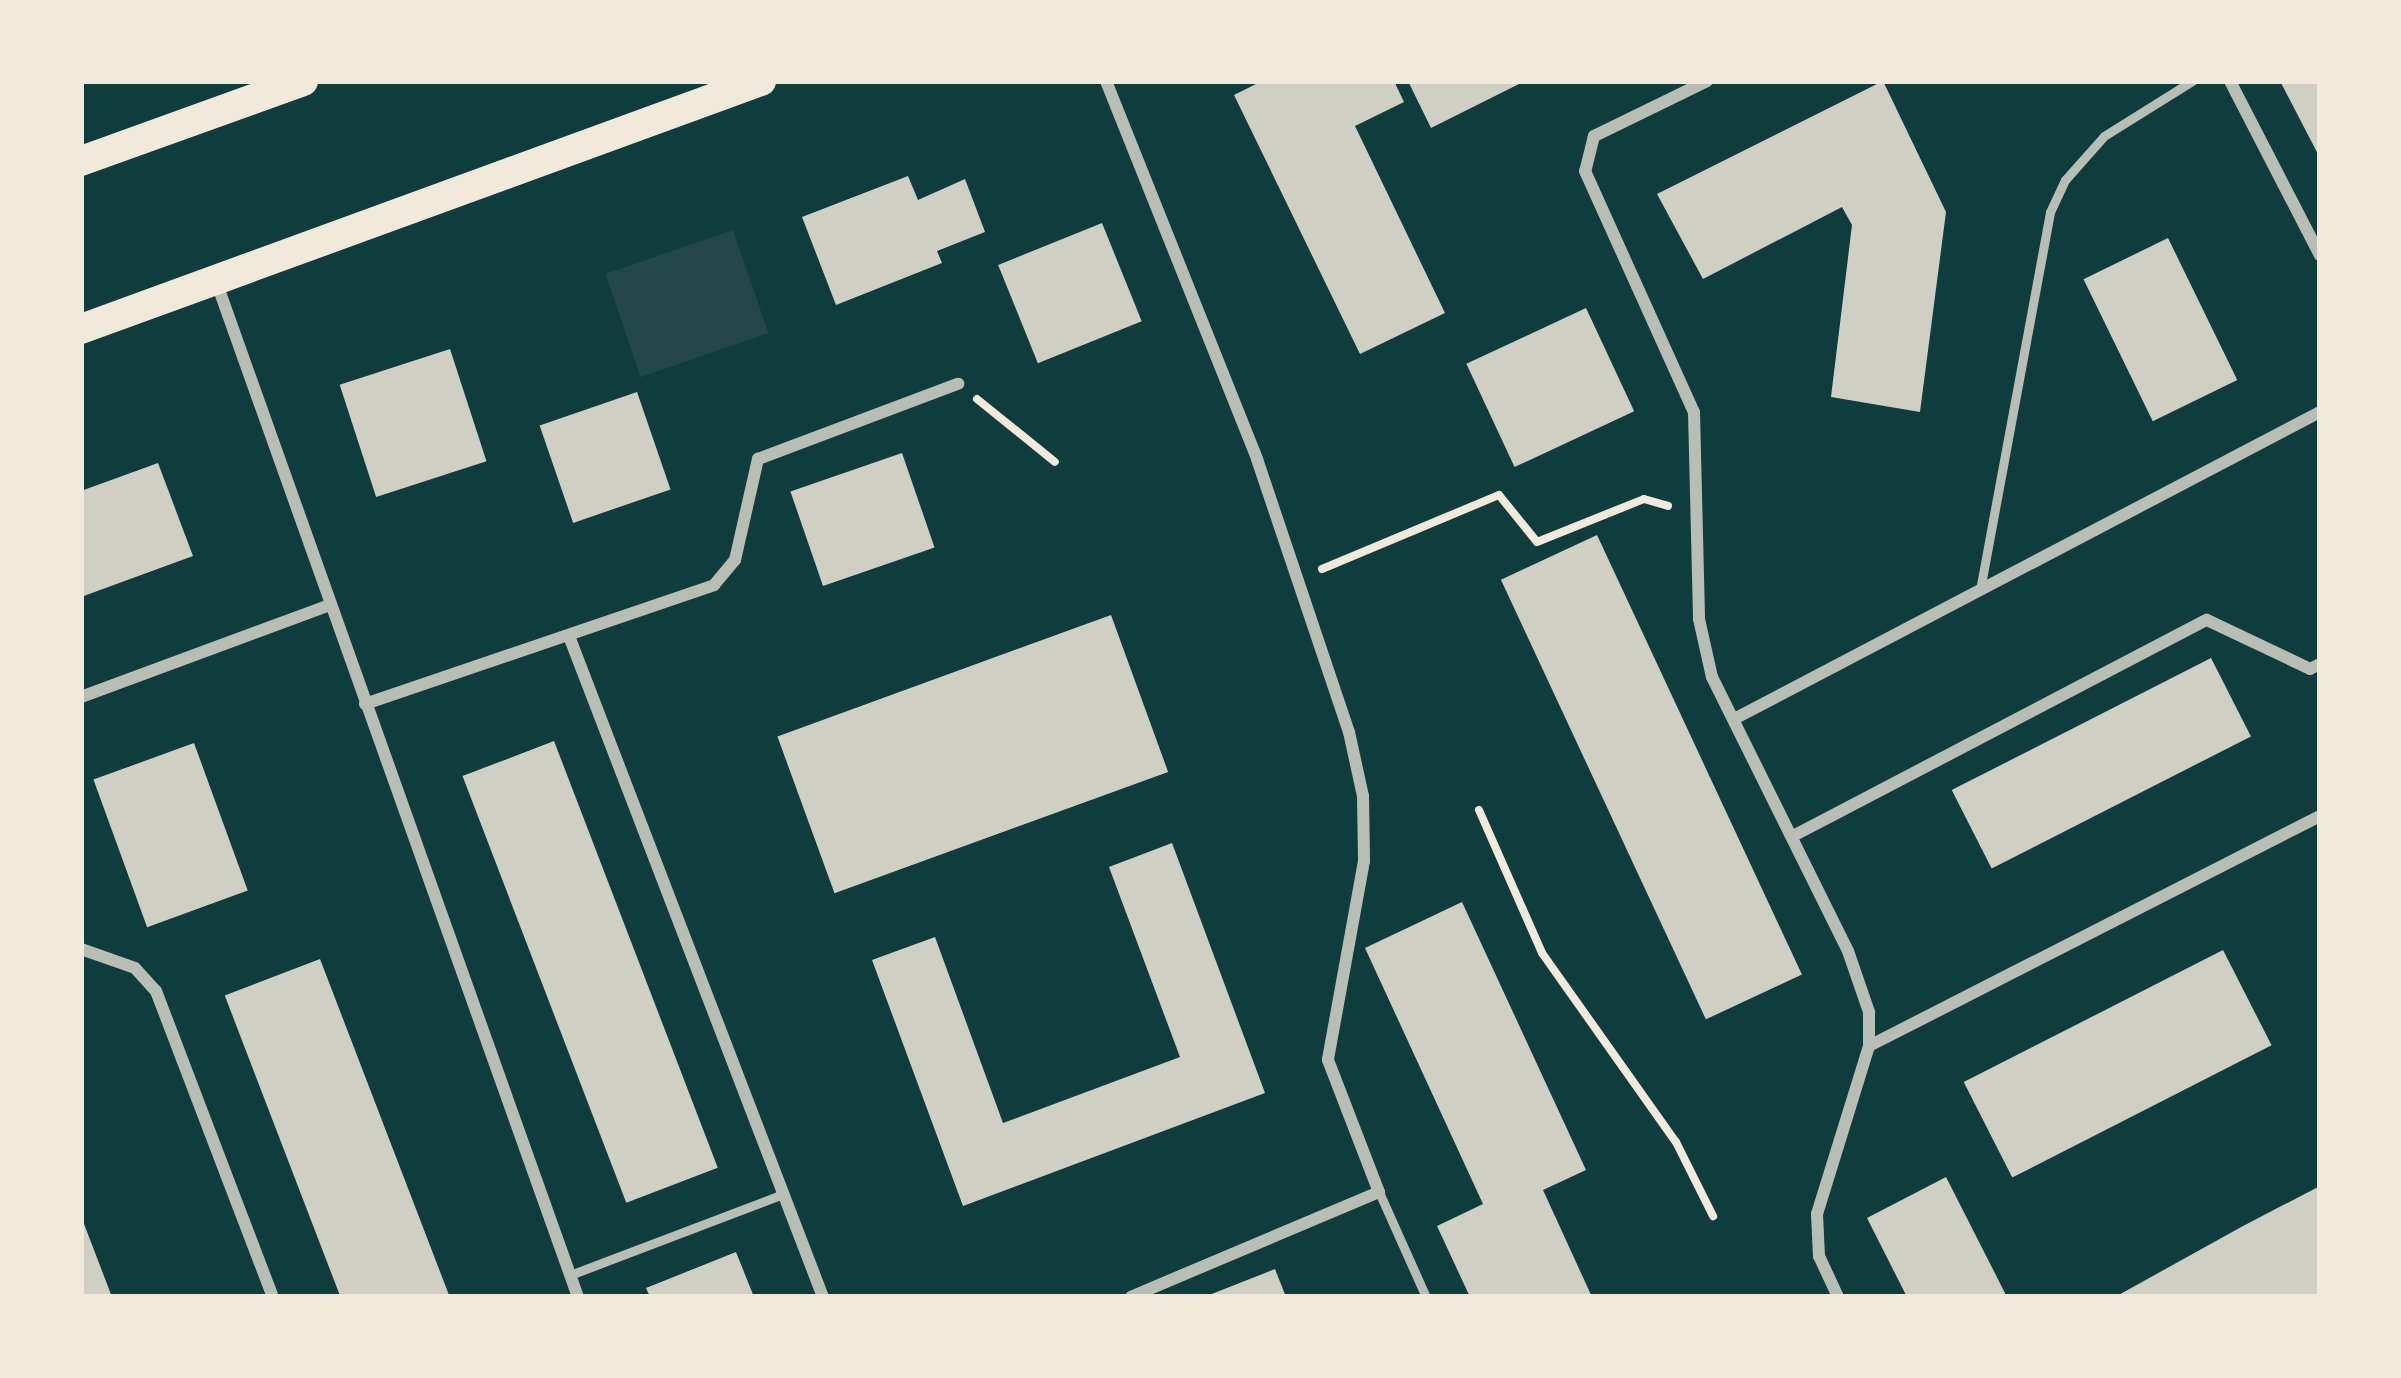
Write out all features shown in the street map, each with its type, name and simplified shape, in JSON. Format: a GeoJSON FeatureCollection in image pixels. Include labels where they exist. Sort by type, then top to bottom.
{"type":"FeatureCollection","features":[{"type":"Feature","properties":{"kind":"main road"},"geometry":{"type":"LineString","coordinates":[[81,161],[303,81]]}},
{"type":"Feature","properties":{"kind":"main road"},"geometry":{"type":"LineString","coordinates":[[81,329],[761,81]]}},
{"type":"Feature","properties":{"kind":"street"},"geometry":{"type":"LineString","coordinates":[[1106,81],[1298,579],[1363,796],[1364,861],[1328,1060],[1379,1192],[1131,1297]]}},
{"type":"Feature","properties":{"kind":"street"},"geometry":{"type":"LineString","coordinates":[[1707,81],[1594,136],[1585,171],[1694,412],[1702,645],[1862,984],[1869,1046],[1817,1214],[1819,1256],[1838,1297]]}},
{"type":"Feature","properties":{"kind":"street"},"geometry":{"type":"LineString","coordinates":[[2230,81],[2320,255]]}},
{"type":"Feature","properties":{"kind":"street"},"geometry":{"type":"LineString","coordinates":[[216,280],[578,1297]]}},
{"type":"Feature","properties":{"kind":"street"},"geometry":{"type":"LineString","coordinates":[[365,704],[569,636],[727,576],[758,459],[958,384]]}},
{"type":"Feature","properties":{"kind":"street"},"geometry":{"type":"LineString","coordinates":[[1734,719],[2320,412]]}},
{"type":"Feature","properties":{"kind":"street"},"geometry":{"type":"LineString","coordinates":[[81,697],[330,605]]}},
{"type":"Feature","properties":{"kind":"street"},"geometry":{"type":"LineString","coordinates":[[1793,836],[2207,620],[2310,669],[2320,664]]}},
{"type":"Feature","properties":{"kind":"street"},"geometry":{"type":"LineString","coordinates":[[569,636],[823,1297]]}},
{"type":"Feature","properties":{"kind":"street"},"geometry":{"type":"LineString","coordinates":[[1869,1046],[2320,816]]}},
{"type":"Feature","properties":{"kind":"street"},"geometry":{"type":"LineString","coordinates":[[81,949],[135,968],[156,991],[273,1297]]}},
{"type":"Feature","properties":{"kind":"lane"},"geometry":{"type":"LineString","coordinates":[[1980,591],[2050,212],[2065,180],[2104,136],[2192,81]]}},
{"type":"Feature","properties":{"kind":"lane"},"geometry":{"type":"LineString","coordinates":[[1379,1192],[1426,1297]]}},
{"type":"Feature","properties":{"kind":"lane"},"geometry":{"type":"LineString","coordinates":[[570,1275],[783,1194]]}},
{"type":"Feature","properties":{"kind":"path"},"geometry":{"type":"LineString","coordinates":[[958,384],[1055,462]]}},
{"type":"Feature","properties":{"kind":"path"},"geometry":{"type":"LineString","coordinates":[[1298,579],[1499,495],[1537,542],[1644,499],[1698,514]]}},
{"type":"Feature","properties":{"kind":"path"},"geometry":{"type":"LineString","coordinates":[[1479,810],[1542,953],[1676,1142],[1713,1216]]}},
{"type":"Feature","properties":{"kind":"shaded area"},"geometry":{"type":"Polygon","coordinates":[[[733,230],[768,333],[641,377],[605,274],[733,230]]]}},
{"type":"Feature","properties":{"kind":"building"},"geometry":{"type":"Polygon","coordinates":[[[1262,81],[1394,81],[1404,102],[1355,126],[1445,313],[1360,354],[1234,95],[1262,81]]]}},
{"type":"Feature","properties":{"kind":"building"},"geometry":{"type":"Polygon","coordinates":[[[1408,81],[1525,81],[1431,128],[1408,81]]]}},
{"type":"Feature","properties":{"kind":"building"},"geometry":{"type":"Polygon","coordinates":[[[1883,81],[1946,212],[1920,412],[1831,397],[1852,225],[1842,207],[1703,279],[1657,194],[1883,81]]]}},
{"type":"Feature","properties":{"kind":"building"},"geometry":{"type":"Polygon","coordinates":[[[2280,81],[2320,81],[2320,158],[2280,81]]]}},
{"type":"Feature","properties":{"kind":"building"},"geometry":{"type":"Polygon","coordinates":[[[908,176],[918,200],[965,179],[985,232],[937,251],[942,263],[836,305],[802,217],[908,176]]]}},
{"type":"Feature","properties":{"kind":"building"},"geometry":{"type":"Polygon","coordinates":[[[1102,223],[1142,321],[1038,363],[998,265],[1102,223]]]}},
{"type":"Feature","properties":{"kind":"building"},"geometry":{"type":"Polygon","coordinates":[[[2168,238],[2237,380],[2153,421],[2084,279],[2168,238]]]}},
{"type":"Feature","properties":{"kind":"building"},"geometry":{"type":"Polygon","coordinates":[[[1586,308],[1634,411],[1515,467],[1466,364],[1586,308]]]}},
{"type":"Feature","properties":{"kind":"building"},"geometry":{"type":"Polygon","coordinates":[[[450,349],[486,461],[376,497],[340,385],[450,349]]]}},
{"type":"Feature","properties":{"kind":"building"},"geometry":{"type":"Polygon","coordinates":[[[637,392],[671,489],[573,523],[540,426],[637,392]]]}},
{"type":"Feature","properties":{"kind":"building"},"geometry":{"type":"Polygon","coordinates":[[[902,453],[935,548],[823,586],[790,491],[902,453]]]}},
{"type":"Feature","properties":{"kind":"building"},"geometry":{"type":"Polygon","coordinates":[[[158,463],[193,556],[81,597],[81,491],[158,463]]]}},
{"type":"Feature","properties":{"kind":"building"},"geometry":{"type":"Polygon","coordinates":[[[1597,535],[1802,975],[1706,1019],[1501,580],[1597,535]]]}},
{"type":"Feature","properties":{"kind":"building"},"geometry":{"type":"Polygon","coordinates":[[[1111,615],[1168,772],[835,893],[777,736],[1111,615]]]}},
{"type":"Feature","properties":{"kind":"building"},"geometry":{"type":"Polygon","coordinates":[[[2211,658],[2251,736],[1992,869],[1952,790],[2211,658]]]}},
{"type":"Feature","properties":{"kind":"building"},"geometry":{"type":"Polygon","coordinates":[[[554,741],[718,1168],[626,1203],[463,776],[554,741]]]}},
{"type":"Feature","properties":{"kind":"building"},"geometry":{"type":"Polygon","coordinates":[[[194,743],[248,891],[147,927],[93,780],[194,743]]]}},
{"type":"Feature","properties":{"kind":"building"},"geometry":{"type":"Polygon","coordinates":[[[1172,843],[1265,1093],[963,1206],[872,960],[935,937],[1003,1123],[1180,1057],[1109,867],[1172,843]]]}},
{"type":"Feature","properties":{"kind":"building"},"geometry":{"type":"Polygon","coordinates":[[[1462,902],[1586,1170],[1543,1190],[1592,1297],[1470,1297],[1437,1226],[1483,1204],[1365,948],[1462,902]]]}},
{"type":"Feature","properties":{"kind":"building"},"geometry":{"type":"Polygon","coordinates":[[[2223,950],[2272,1045],[2012,1177],[1964,1082],[2223,950]]]}},
{"type":"Feature","properties":{"kind":"building"},"geometry":{"type":"Polygon","coordinates":[[[320,959],[449,1296],[340,1297],[225,996],[320,959]]]}},
{"type":"Feature","properties":{"kind":"building"},"geometry":{"type":"Polygon","coordinates":[[[1946,1177],[2007,1297],[1907,1297],[1867,1218],[1946,1177]]]}},
{"type":"Feature","properties":{"kind":"building"},"geometry":{"type":"Polygon","coordinates":[[[2320,1186],[2320,1297],[2115,1297],[2243,1226],[2320,1186]]]}},
{"type":"Feature","properties":{"kind":"building"},"geometry":{"type":"Polygon","coordinates":[[[81,1216],[112,1297],[81,1297],[81,1216]]]}},
{"type":"Feature","properties":{"kind":"building"},"geometry":{"type":"Polygon","coordinates":[[[736,1252],[754,1297],[650,1297],[646,1288],[736,1252]]]}},
{"type":"Feature","properties":{"kind":"building"},"geometry":{"type":"Polygon","coordinates":[[[1275,1269],[1286,1297],[1204,1297],[1275,1269]]]}}]}
